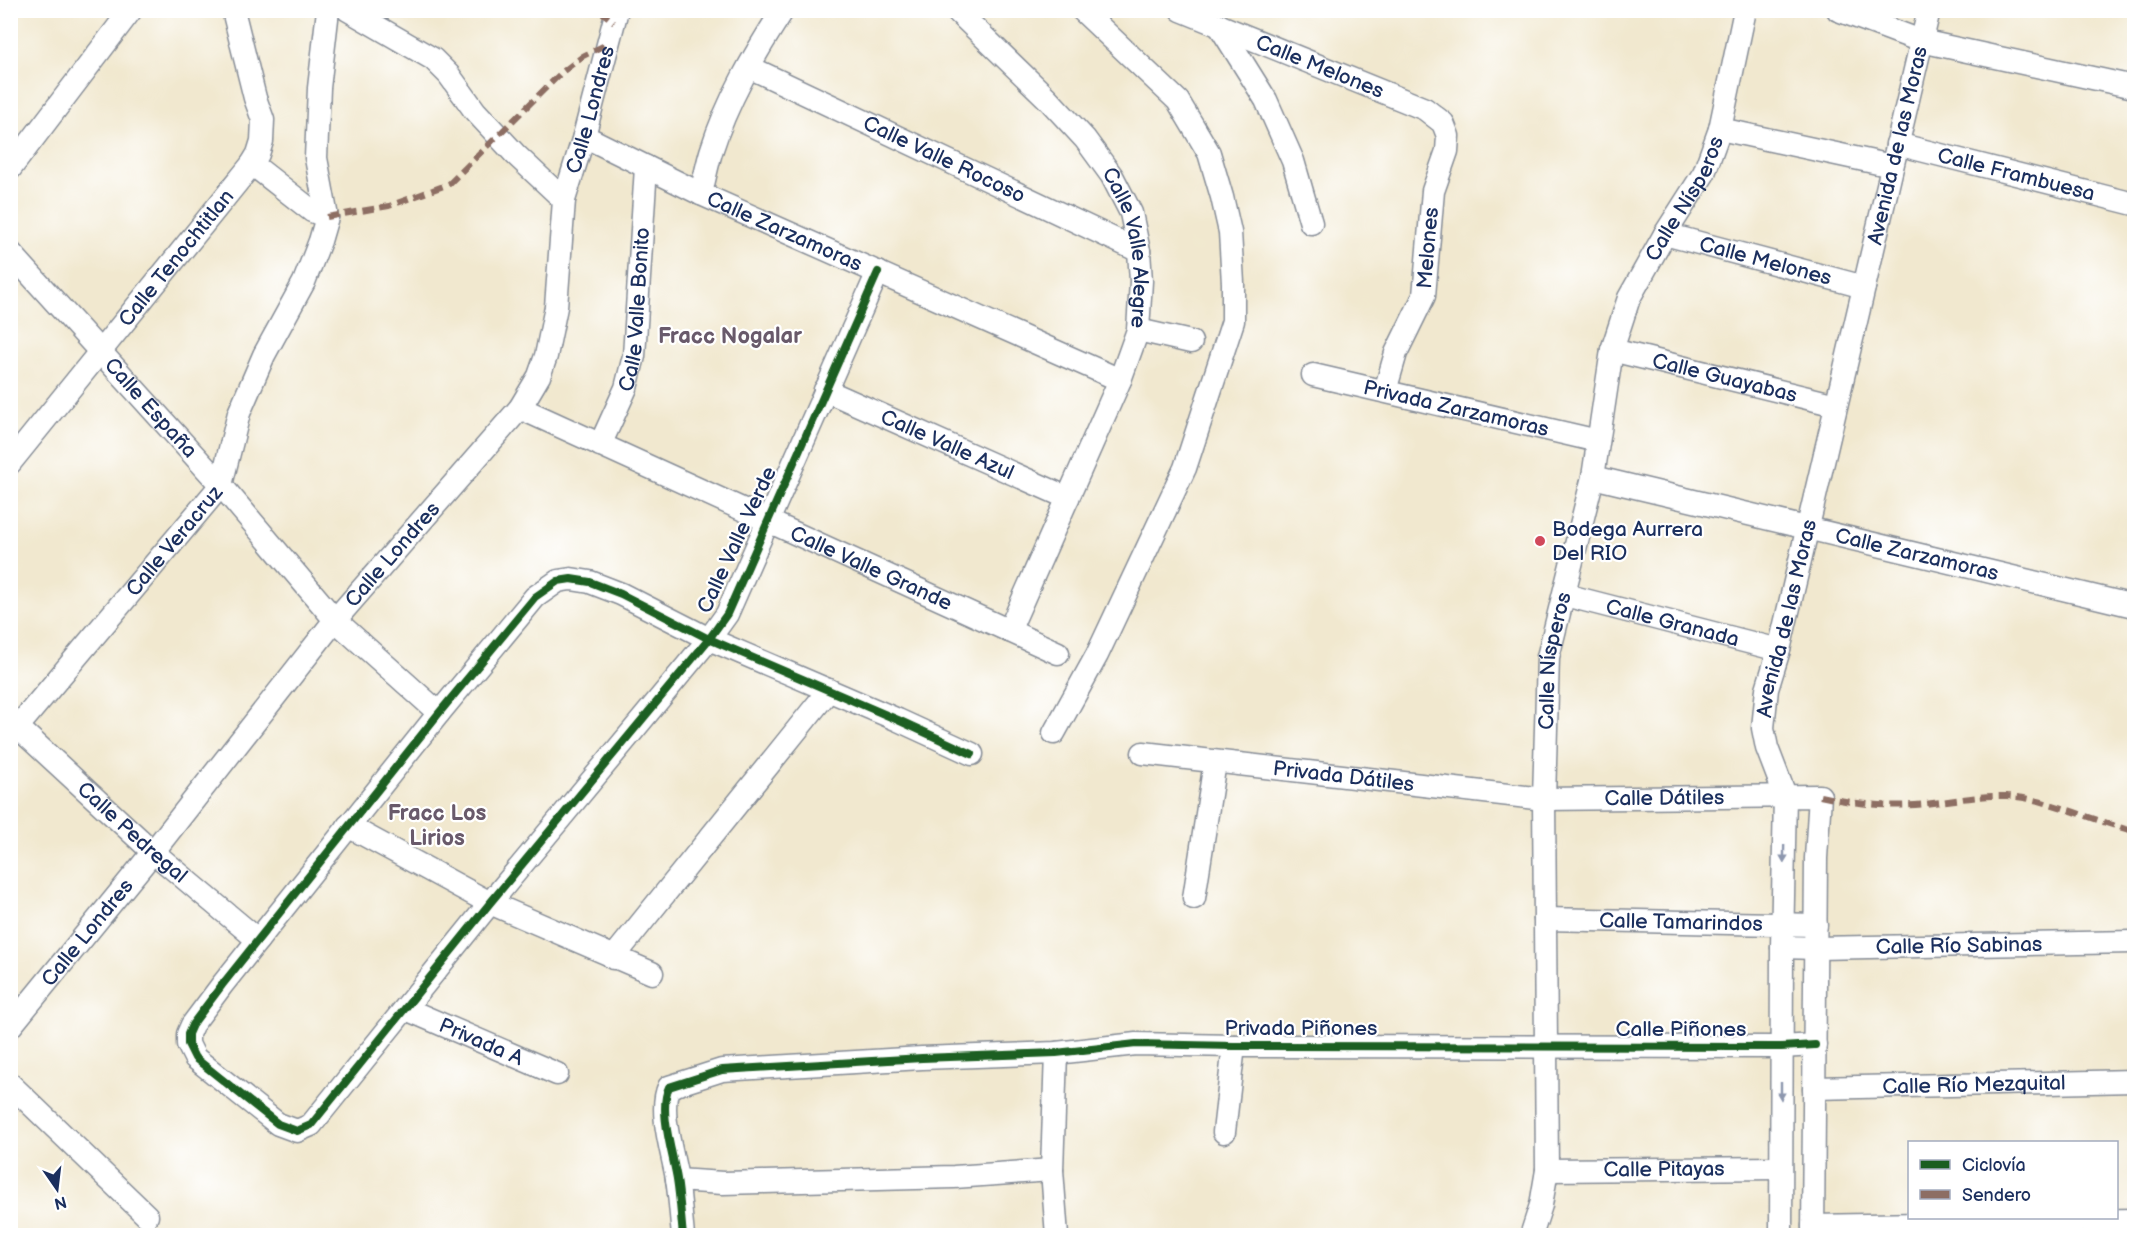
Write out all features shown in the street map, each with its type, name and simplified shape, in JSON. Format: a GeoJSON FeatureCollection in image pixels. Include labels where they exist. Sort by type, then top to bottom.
{"type":"FeatureCollection","features":[{"type":"Feature","properties":{"kind":"street"},"geometry":{"type":"LineString","coordinates":[[10,169],[131,10]]}},
{"type":"Feature","properties":{"kind":"street","name":"Calle Tenochtitlan"},"geometry":{"type":"LineString","coordinates":[[10,463],[258,154],[262,141],[263,120],[255,98],[233,10]]}},
{"type":"Feature","properties":{"kind":"street"},"geometry":{"type":"LineString","coordinates":[[327,217],[316,158],[319,88],[328,10]]}},
{"type":"Feature","properties":{"kind":"street","name":"Calle Londres"},"geometry":{"type":"LineString","coordinates":[[10,1027],[153,852],[335,620],[520,408],[539,376],[552,332],[556,308],[564,200],[584,136],[617,10]]}},
{"type":"Feature","properties":{"kind":"street"},"geometry":{"type":"LineString","coordinates":[[701,194],[711,153],[729,104],[783,10]]}},
{"type":"Feature","properties":{"kind":"street","name":"Calle Valle Alegre"},"geometry":{"type":"LineString","coordinates":[[956,10],[1047,98],[1085,139],[1112,176],[1131,213],[1139,251],[1141,281],[1138,330],[1120,380],[1009,631]]}},
{"type":"Feature","properties":{"kind":"street","name":"Calle Melones"},"geometry":{"type":"LineString","coordinates":[[1181,10],[1425,109]]}},
{"type":"Feature","properties":{"kind":"street","name":"Calle Nísperos"},"geometry":{"type":"LineString","coordinates":[[1531,1236],[1541,1205],[1547,1170],[1544,799],[1548,657],[1593,477],[1612,350],[1629,298],[1665,234],[1704,173],[1720,129],[1745,10]]}},
{"type":"Feature","properties":{"kind":"street"},"geometry":{"type":"LineString","coordinates":[[1838,10],[1921,41],[2134,87]]}},
{"type":"Feature","properties":{"kind":"street","name":"Avenida de las Moras"},"geometry":{"type":"LineString","coordinates":[[1781,1236],[1785,795],[1767,748],[1763,715],[1767,689],[1779,650],[1929,10]]}},
{"type":"Feature","properties":{"kind":"street"},"geometry":{"type":"LineString","coordinates":[[354,12],[433,59],[449,75],[475,111],[516,155],[564,200]]}},
{"type":"Feature","properties":{"kind":"street"},"geometry":{"type":"LineString","coordinates":[[1054,734],[1097,655],[1185,468],[1233,321],[1230,232],[1209,153],[1178,101],[1090,13]]}},
{"type":"Feature","properties":{"kind":"street"},"geometry":{"type":"LineString","coordinates":[[1219,25],[1266,100],[1293,161],[1311,222]]}},
{"type":"Feature","properties":{"kind":"street","name":"Calle Valle Rocoso"},"geometry":{"type":"LineString","coordinates":[[749,67],[1139,251]]}},
{"type":"Feature","properties":{"kind":"street","name":"Melones"},"geometry":{"type":"LineString","coordinates":[[1385,391],[1396,353],[1424,296],[1433,191],[1447,151],[1448,136],[1443,123],[1425,109]]}},
{"type":"Feature","properties":{"kind":"street"},"geometry":{"type":"LineString","coordinates":[[1720,129],[1892,166]]}},
{"type":"Feature","properties":{"kind":"street","name":"Calle Zarzamoras"},"geometry":{"type":"LineString","coordinates":[[584,136],[701,194],[1120,380]]}},
{"type":"Feature","properties":{"kind":"street","name":"Calle Frambuesa"},"geometry":{"type":"LineString","coordinates":[[1897,144],[2134,204]]}},
{"type":"Feature","properties":{"kind":"street"},"geometry":{"type":"LineString","coordinates":[[252,164],[312,211],[327,217]]}},
{"type":"Feature","properties":{"kind":"street","name":"Calle Valle Bonito"},"geometry":{"type":"LineString","coordinates":[[600,445],[627,388],[634,356],[646,167]]}},
{"type":"Feature","properties":{"kind":"street","name":"Calle Veracruz"},"geometry":{"type":"LineString","coordinates":[[13,728],[222,485],[239,413],[264,355],[304,282],[327,217]]}},
{"type":"Feature","properties":{"kind":"street","name":"Calle Melones"},"geometry":{"type":"LineString","coordinates":[[1665,234],[1864,287]]}},
{"type":"Feature","properties":{"kind":"street","name":"Calle España"},"geometry":{"type":"LineString","coordinates":[[10,252],[222,485],[335,620],[439,713]]}},
{"type":"Feature","properties":{"kind":"street","name":"Calle Valle Verde"},"geometry":{"type":"LineString","coordinates":[[258,940],[192,1025],[188,1034],[188,1044],[195,1058],[278,1124],[292,1131],[301,1130],[311,1125],[489,903],[709,639],[727,614],[766,520],[878,272]]}},
{"type":"Feature","properties":{"kind":"street"},"geometry":{"type":"LineString","coordinates":[[1138,330],[1191,342]]}},
{"type":"Feature","properties":{"kind":"street","name":"Calle Guayabas"},"geometry":{"type":"LineString","coordinates":[[1612,350],[1836,405]]}},
{"type":"Feature","properties":{"kind":"street","name":"Privada Zarzamoras"},"geometry":{"type":"LineString","coordinates":[[1313,375],[1598,441]]}},
{"type":"Feature","properties":{"kind":"street","name":"Calle Valle Azul"},"geometry":{"type":"LineString","coordinates":[[825,390],[1068,498]]}},
{"type":"Feature","properties":{"kind":"street","name":"Calle Valle Grande"},"geometry":{"type":"LineString","coordinates":[[520,408],[1058,652]]}},
{"type":"Feature","properties":{"kind":"street","name":"Calle Zarzamoras"},"geometry":{"type":"LineString","coordinates":[[1593,477],[2134,606]]}},
{"type":"Feature","properties":{"kind":"street"},"geometry":{"type":"LineString","coordinates":[[258,940],[439,713],[535,597],[558,581],[571,579],[621,594],[709,639],[972,754]]}},
{"type":"Feature","properties":{"kind":"street","name":"Calle Granada"},"geometry":{"type":"LineString","coordinates":[[1565,595],[1779,650]]}},
{"type":"Feature","properties":{"kind":"street"},"geometry":{"type":"LineString","coordinates":[[613,958],[829,690]]}},
{"type":"Feature","properties":{"kind":"street","name":"Calle Pedregal"},"geometry":{"type":"LineString","coordinates":[[13,728],[153,852],[258,940]]}},
{"type":"Feature","properties":{"kind":"street","name":"Privada Dátiles"},"geometry":{"type":"LineString","coordinates":[[1143,753],[1544,799]]}},
{"type":"Feature","properties":{"kind":"street"},"geometry":{"type":"LineString","coordinates":[[1194,898],[1215,762]]}},
{"type":"Feature","properties":{"kind":"street","name":"Calle Dátiles"},"geometry":{"type":"LineString","coordinates":[[1544,799],[1820,796],[1816,858],[1816,925]]}},
{"type":"Feature","properties":{"kind":"street"},"geometry":{"type":"LineString","coordinates":[[348,826],[489,903],[652,973]]}},
{"type":"Feature","properties":{"kind":"street","name":"Calle Tamarindos"},"geometry":{"type":"LineString","coordinates":[[1545,919],[1782,937],[1816,925]]}},
{"type":"Feature","properties":{"kind":"street"},"geometry":{"type":"LineString","coordinates":[[1816,925],[1813,1231],[2134,1220]]}},
{"type":"Feature","properties":{"kind":"street","name":"Calle Río Sabinas"},"geometry":{"type":"LineString","coordinates":[[1782,937],[1816,948],[2134,942]]}},
{"type":"Feature","properties":{"kind":"street","name":"Privada A"},"geometry":{"type":"LineString","coordinates":[[406,1009],[557,1074]]}},
{"type":"Feature","properties":{"kind":"street","name":"Privada Piñones"},"geometry":{"type":"LineString","coordinates":[[683,1236],[665,1101],[669,1087],[722,1070],[922,1058],[1056,1053],[1136,1044],[1547,1047]]}},
{"type":"Feature","properties":{"kind":"street","name":"Calle Piñones"},"geometry":{"type":"LineString","coordinates":[[1547,1047],[1815,1045]]}},
{"type":"Feature","properties":{"kind":"street","name":"Privada Piñones"},"geometry":{"type":"LineString","coordinates":[[1224,1132],[1234,1046]]}},
{"type":"Feature","properties":{"kind":"street"},"geometry":{"type":"LineString","coordinates":[[1056,1053],[1052,1170],[1057,1236]]}},
{"type":"Feature","properties":{"kind":"street","name":"Calle Río Mezquital"},"geometry":{"type":"LineString","coordinates":[[1814,1088],[2134,1081]]}},
{"type":"Feature","properties":{"kind":"street"},"geometry":{"type":"LineString","coordinates":[[10,1084],[147,1216]]}},
{"type":"Feature","properties":{"kind":"street","name":"Calle Pitayas"},"geometry":{"type":"LineString","coordinates":[[1547,1170],[1781,1168]]}},
{"type":"Feature","properties":{"kind":"street"},"geometry":{"type":"LineString","coordinates":[[677,1180],[723,1183],[954,1177],[1052,1170]]}},
{"type":"Feature","properties":{"kind":"marked path"},"geometry":{"type":"LineString","coordinates":[[599,10],[614,22]]}},
{"type":"Feature","properties":{"kind":"marked path"},"geometry":{"type":"LineString","coordinates":[[327,217],[389,206],[449,184],[561,73],[583,56],[607,44]]}},
{"type":"Feature","properties":{"kind":"marked path"},"geometry":{"type":"LineString","coordinates":[[1820,796],[1859,803],[1898,806],[1976,797],[2007,796],[2040,801],[2134,831]]}},
{"type":"Feature","properties":{"kind":"cycle path"},"geometry":{"type":"LineString","coordinates":[[878,272],[727,614],[709,639],[490,903],[311,1125],[297,1131],[278,1124],[195,1058],[188,1044],[188,1034],[192,1025],[222,985],[439,713],[535,597],[558,581],[571,579],[590,582],[621,594],[709,639],[972,754]]}},
{"type":"Feature","properties":{"kind":"cycle path"},"geometry":{"type":"LineString","coordinates":[[683,1236],[677,1179],[667,1132],[666,1097],[669,1087],[722,1070],[922,1058],[1056,1053],[1136,1044],[1781,1047],[1815,1045]]}},
{"type":"Feature","properties":{"kind":"place","name":"Bodega Aurrera Del RIO"},"geometry":{"type":"Point","coordinates":[1540,541]}},
{"type":"Feature","properties":{"kind":"district","name":"Fracc Nogalar"},"geometry":{"type":"Point","coordinates":[730,336]}},
{"type":"Feature","properties":{"kind":"district","name":"Fracc Los Lirios"},"geometry":{"type":"Point","coordinates":[437,826]}}]}
